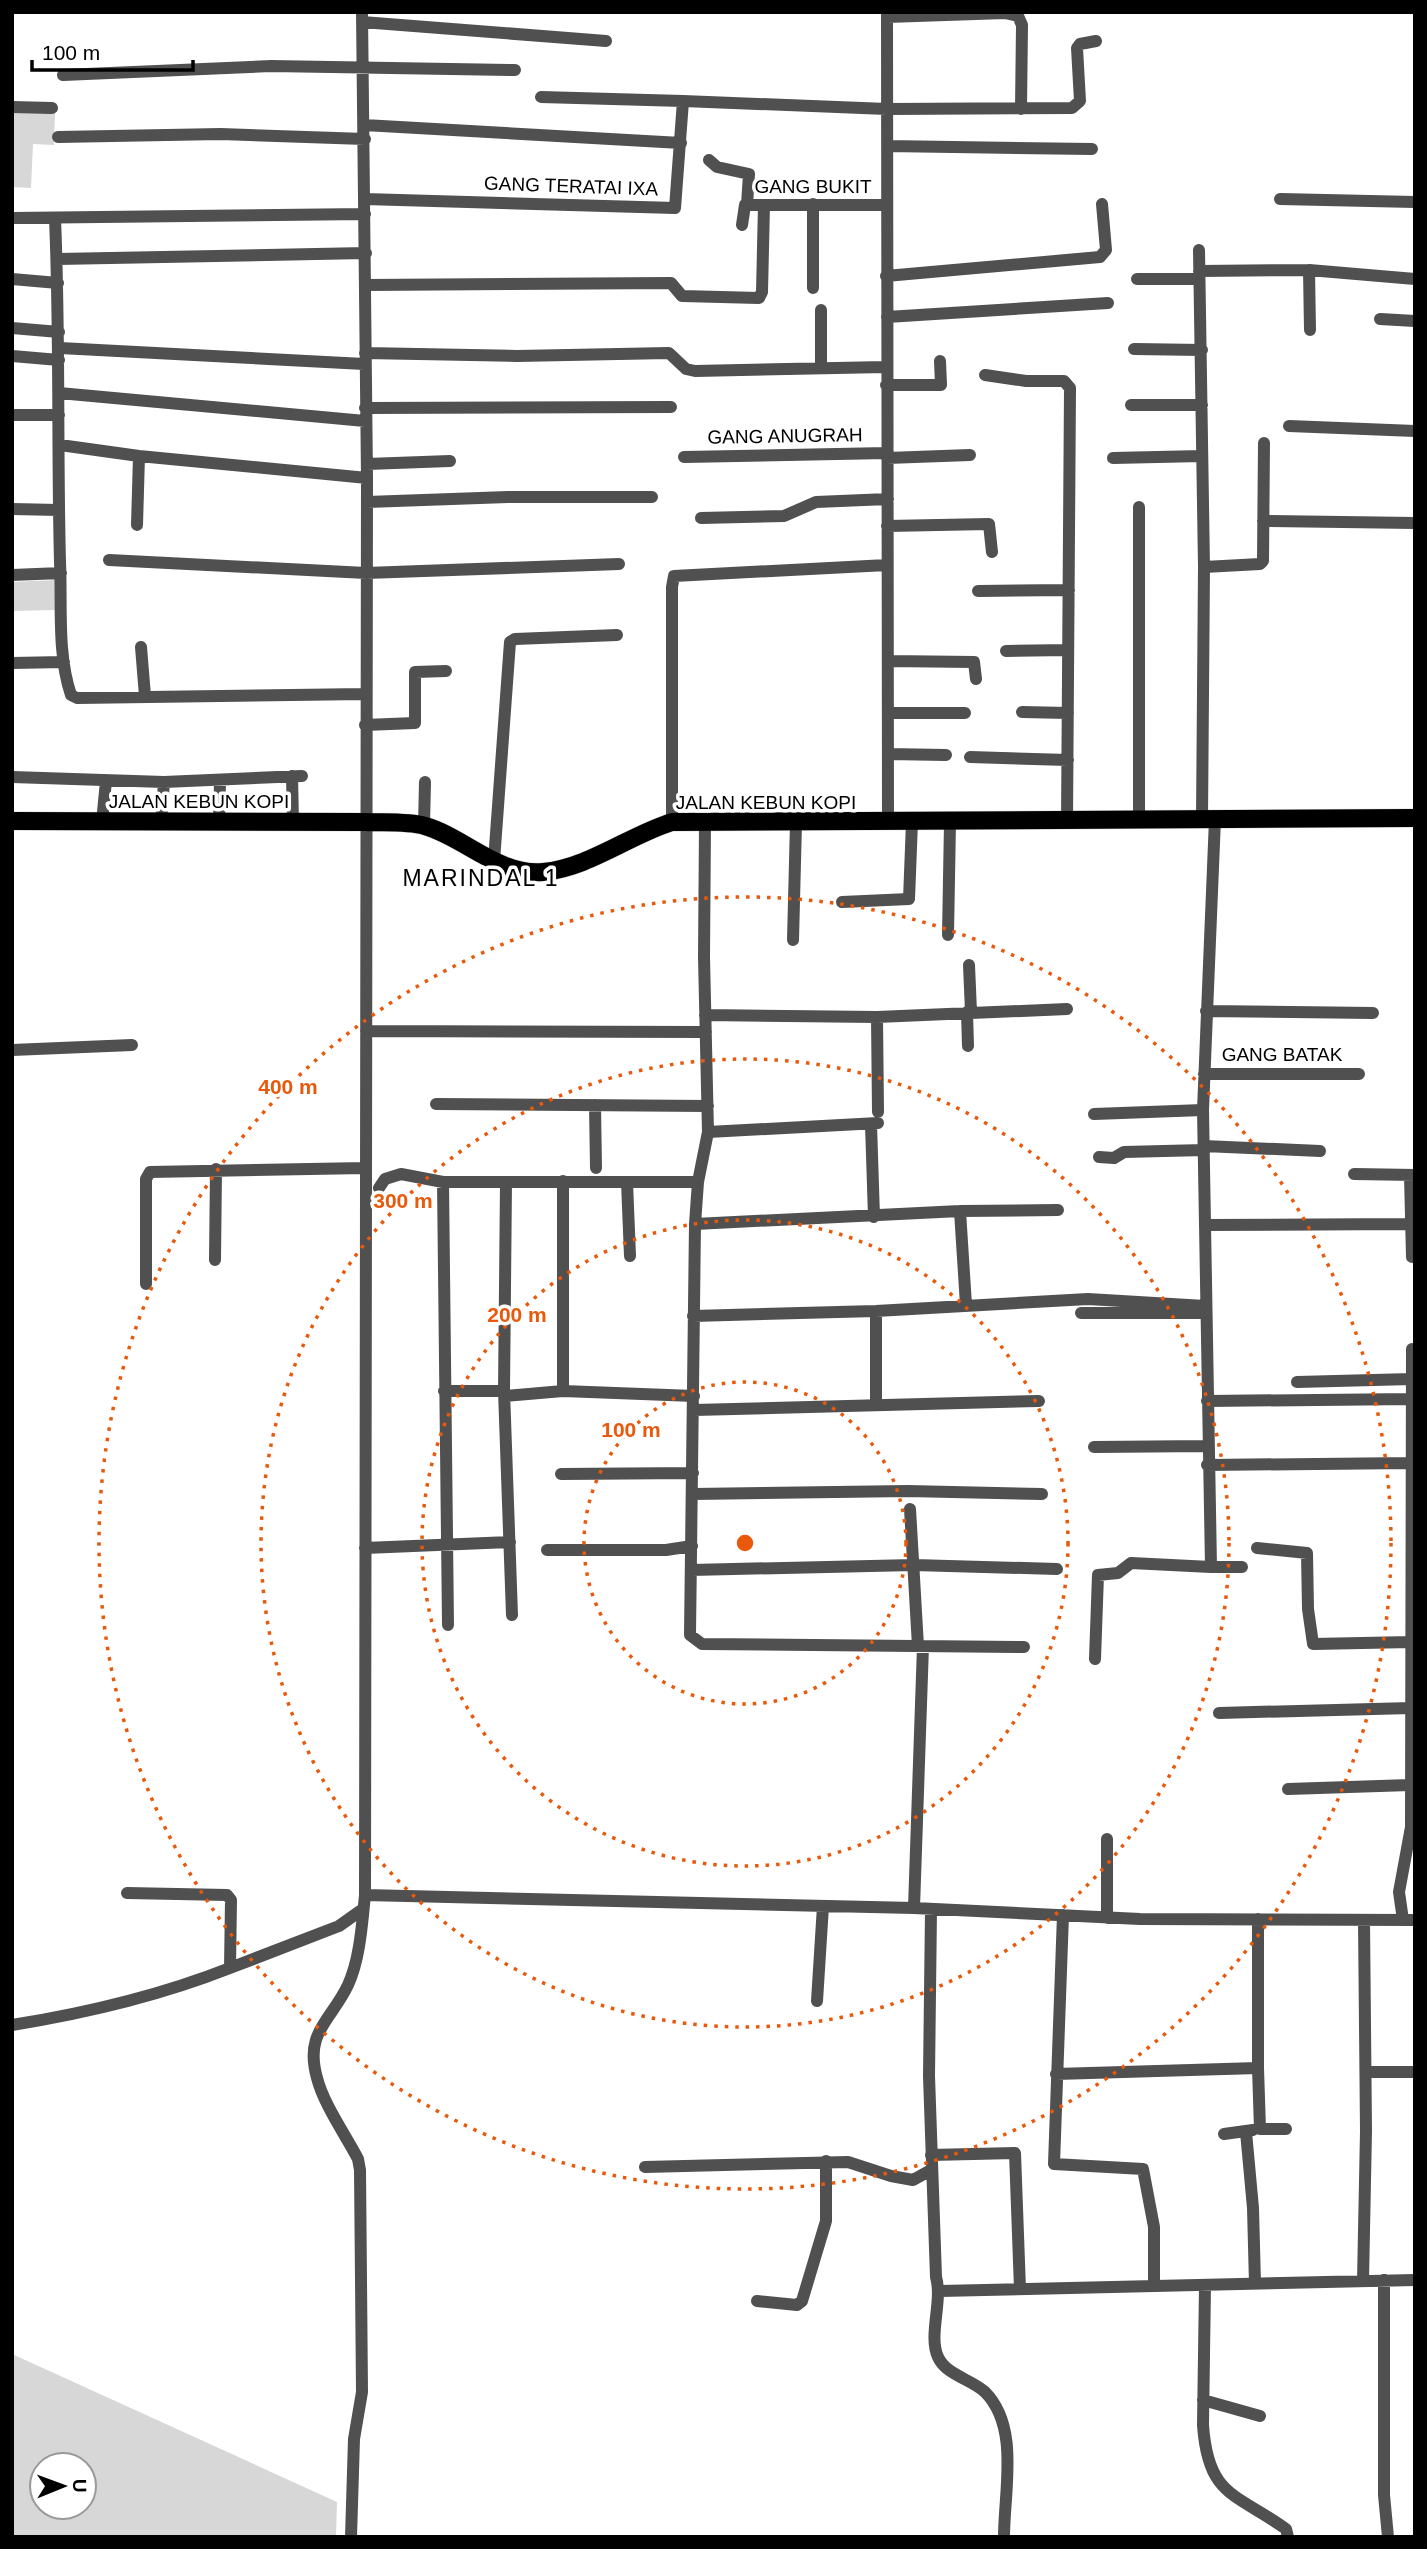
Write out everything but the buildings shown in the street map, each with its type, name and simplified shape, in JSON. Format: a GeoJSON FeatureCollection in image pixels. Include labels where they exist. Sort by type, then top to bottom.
{"type":"FeatureCollection","features":[{"type":"Feature","properties":{"kind":"main road","name":"JALAN KEBUN KOPI"},"geometry":{"type":"LineString","coordinates":[[12,821],[366,822],[424,826],[514,868],[541,872],[565,868],[672,822],[1139,822],[1415,818]]}},
{"type":"Feature","properties":{"kind":"street"},"geometry":{"type":"LineString","coordinates":[[888,822],[885,367],[887,15],[1005,13],[1018,16],[1022,25],[1021,109]]}},
{"type":"Feature","properties":{"kind":"street"},"geometry":{"type":"LineString","coordinates":[[351,2537],[355,2439],[362,2392],[360,2170],[358,2160],[317,2079],[313,2053],[317,2031],[348,1986],[356,1959],[365,1895],[367,464],[362,17],[606,41]]}},
{"type":"Feature","properties":{"kind":"street"},"geometry":{"type":"LineString","coordinates":[[541,97],[887,109],[1021,109],[1077,106],[1077,48],[1080,44],[1096,41]]}},
{"type":"Feature","properties":{"kind":"street"},"geometry":{"type":"LineString","coordinates":[[63,75],[271,66],[516,70]]}},
{"type":"Feature","properties":{"kind":"street","name":"GANG TERATAI IXA"},"geometry":{"type":"LineString","coordinates":[[365,200],[674,208],[683,101]]}},
{"type":"Feature","properties":{"kind":"street"},"geometry":{"type":"LineString","coordinates":[[12,107],[52,108]]}},
{"type":"Feature","properties":{"kind":"street"},"geometry":{"type":"LineString","coordinates":[[58,137],[364,132],[681,143]]}},
{"type":"Feature","properties":{"kind":"street"},"geometry":{"type":"LineString","coordinates":[[887,146],[1092,149]]}},
{"type":"Feature","properties":{"kind":"street"},"geometry":{"type":"LineString","coordinates":[[709,160],[717,167],[749,174],[742,225]]}},
{"type":"Feature","properties":{"kind":"street"},"geometry":{"type":"LineString","coordinates":[[1280,199],[1415,202]]}},
{"type":"Feature","properties":{"kind":"street"},"geometry":{"type":"LineString","coordinates":[[813,204],[813,288]]}},
{"type":"Feature","properties":{"kind":"street"},"geometry":{"type":"LineString","coordinates":[[886,276],[1100,257],[1106,250],[1102,204]]}},
{"type":"Feature","properties":{"kind":"street"},"geometry":{"type":"LineString","coordinates":[[366,285],[671,283],[682,296],[759,298],[762,292],[764,205]]}},
{"type":"Feature","properties":{"kind":"street","name":"GANG BUKIT"},"geometry":{"type":"LineString","coordinates":[[745,206],[886,205]]}},
{"type":"Feature","properties":{"kind":"street"},"geometry":{"type":"LineString","coordinates":[[12,218],[365,214]]}},
{"type":"Feature","properties":{"kind":"street"},"geometry":{"type":"LineString","coordinates":[[55,219],[60,332],[59,510],[64,662],[74,698],[365,694]]}},
{"type":"Feature","properties":{"kind":"street"},"geometry":{"type":"LineString","coordinates":[[1199,250],[1208,819],[1203,1110],[1207,1465],[1211,1567]]}},
{"type":"Feature","properties":{"kind":"street"},"geometry":{"type":"LineString","coordinates":[[57,259],[366,253]]}},
{"type":"Feature","properties":{"kind":"street"},"geometry":{"type":"LineString","coordinates":[[1309,270],[1310,330]]}},
{"type":"Feature","properties":{"kind":"street"},"geometry":{"type":"LineString","coordinates":[[1137,279],[1309,270],[1415,279]]}},
{"type":"Feature","properties":{"kind":"street"},"geometry":{"type":"LineString","coordinates":[[12,279],[58,283]]}},
{"type":"Feature","properties":{"kind":"street"},"geometry":{"type":"LineString","coordinates":[[887,317],[1108,303]]}},
{"type":"Feature","properties":{"kind":"street"},"geometry":{"type":"LineString","coordinates":[[821,310],[821,366]]}},
{"type":"Feature","properties":{"kind":"street"},"geometry":{"type":"LineString","coordinates":[[1380,319],[1415,321]]}},
{"type":"Feature","properties":{"kind":"street"},"geometry":{"type":"LineString","coordinates":[[12,328],[60,332]]}},
{"type":"Feature","properties":{"kind":"street"},"geometry":{"type":"LineString","coordinates":[[1134,349],[1202,350]]}},
{"type":"Feature","properties":{"kind":"street"},"geometry":{"type":"LineString","coordinates":[[12,356],[60,354],[365,358],[669,353],[690,371],[821,366],[885,367]]}},
{"type":"Feature","properties":{"kind":"street"},"geometry":{"type":"LineString","coordinates":[[886,385],[941,385],[940,361]]}},
{"type":"Feature","properties":{"kind":"street"},"geometry":{"type":"LineString","coordinates":[[985,375],[1026,381],[1057,379],[1064,381],[1070,388],[1067,822]]}},
{"type":"Feature","properties":{"kind":"street"},"geometry":{"type":"LineString","coordinates":[[59,393],[365,414],[670,407]]}},
{"type":"Feature","properties":{"kind":"street"},"geometry":{"type":"LineString","coordinates":[[1131,405],[1202,405]]}},
{"type":"Feature","properties":{"kind":"street"},"geometry":{"type":"LineString","coordinates":[[12,415],[59,415]]}},
{"type":"Feature","properties":{"kind":"street"},"geometry":{"type":"LineString","coordinates":[[1289,426],[1415,431]]}},
{"type":"Feature","properties":{"kind":"street"},"geometry":{"type":"LineString","coordinates":[[1204,566],[1261,564],[1265,557],[1264,443]]}},
{"type":"Feature","properties":{"kind":"street"},"geometry":{"type":"LineString","coordinates":[[60,445],[139,456],[367,478]]}},
{"type":"Feature","properties":{"kind":"street","name":"GANG ANUGRAH"},"geometry":{"type":"LineString","coordinates":[[684,457],[970,455]]}},
{"type":"Feature","properties":{"kind":"street"},"geometry":{"type":"LineString","coordinates":[[137,524],[139,456]]}},
{"type":"Feature","properties":{"kind":"street"},"geometry":{"type":"LineString","coordinates":[[1113,458],[1202,456]]}},
{"type":"Feature","properties":{"kind":"street"},"geometry":{"type":"LineString","coordinates":[[367,464],[450,461]]}},
{"type":"Feature","properties":{"kind":"street"},"geometry":{"type":"LineString","coordinates":[[367,502],[508,497],[652,497]]}},
{"type":"Feature","properties":{"kind":"street"},"geometry":{"type":"LineString","coordinates":[[701,518],[784,516],[816,502],[887,499]]}},
{"type":"Feature","properties":{"kind":"street"},"geometry":{"type":"LineString","coordinates":[[1139,507],[1139,822]]}},
{"type":"Feature","properties":{"kind":"street"},"geometry":{"type":"LineString","coordinates":[[12,509],[59,510]]}},
{"type":"Feature","properties":{"kind":"street"},"geometry":{"type":"LineString","coordinates":[[1263,521],[1415,523]]}},
{"type":"Feature","properties":{"kind":"street"},"geometry":{"type":"LineString","coordinates":[[887,527],[989,524],[992,552]]}},
{"type":"Feature","properties":{"kind":"street"},"geometry":{"type":"LineString","coordinates":[[109,560],[366,573],[619,564]]}},
{"type":"Feature","properties":{"kind":"street"},"geometry":{"type":"LineString","coordinates":[[672,822],[674,576],[887,565]]}},
{"type":"Feature","properties":{"kind":"street"},"geometry":{"type":"LineString","coordinates":[[12,575],[61,573]]}},
{"type":"Feature","properties":{"kind":"street"},"geometry":{"type":"LineString","coordinates":[[978,591],[1069,590]]}},
{"type":"Feature","properties":{"kind":"street"},"geometry":{"type":"LineString","coordinates":[[494,860],[511,640],[617,635]]}},
{"type":"Feature","properties":{"kind":"street"},"geometry":{"type":"LineString","coordinates":[[141,647],[145,696]]}},
{"type":"Feature","properties":{"kind":"street"},"geometry":{"type":"LineString","coordinates":[[1006,651],[1068,650]]}},
{"type":"Feature","properties":{"kind":"street"},"geometry":{"type":"LineString","coordinates":[[12,663],[64,662]]}},
{"type":"Feature","properties":{"kind":"street"},"geometry":{"type":"LineString","coordinates":[[888,662],[974,662],[976,678]]}},
{"type":"Feature","properties":{"kind":"street"},"geometry":{"type":"LineString","coordinates":[[365,726],[415,723],[415,672],[446,671]]}},
{"type":"Feature","properties":{"kind":"street"},"geometry":{"type":"LineString","coordinates":[[1022,712],[1068,713]]}},
{"type":"Feature","properties":{"kind":"street"},"geometry":{"type":"LineString","coordinates":[[888,713],[965,713]]}},
{"type":"Feature","properties":{"kind":"street"},"geometry":{"type":"LineString","coordinates":[[888,754],[946,755]]}},
{"type":"Feature","properties":{"kind":"street"},"geometry":{"type":"LineString","coordinates":[[970,757],[1068,760]]}},
{"type":"Feature","properties":{"kind":"street"},"geometry":{"type":"LineString","coordinates":[[12,777],[220,782],[297,776],[293,822]]}},
{"type":"Feature","properties":{"kind":"street"},"geometry":{"type":"LineString","coordinates":[[102,822],[106,781]]}},
{"type":"Feature","properties":{"kind":"street"},"geometry":{"type":"LineString","coordinates":[[161,823],[164,782]]}},
{"type":"Feature","properties":{"kind":"street"},"geometry":{"type":"LineString","coordinates":[[219,823],[220,782]]}},
{"type":"Feature","properties":{"kind":"street"},"geometry":{"type":"LineString","coordinates":[[424,826],[425,782]]}},
{"type":"Feature","properties":{"kind":"street"},"geometry":{"type":"LineString","coordinates":[[842,902],[909,899],[912,822]]}},
{"type":"Feature","properties":{"kind":"street"},"geometry":{"type":"LineString","coordinates":[[948,935],[950,822]]}},
{"type":"Feature","properties":{"kind":"street"},"geometry":{"type":"LineString","coordinates":[[705,823],[708,1132],[698,1182],[695,1224],[690,1635],[702,1644],[1024,1647]]}},
{"type":"Feature","properties":{"kind":"street"},"geometry":{"type":"LineString","coordinates":[[793,940],[796,823]]}},
{"type":"Feature","properties":{"kind":"street"},"geometry":{"type":"LineString","coordinates":[[968,1046],[969,965]]}},
{"type":"Feature","properties":{"kind":"street"},"geometry":{"type":"LineString","coordinates":[[705,1015],[877,1017],[1067,1009]]}},
{"type":"Feature","properties":{"kind":"street"},"geometry":{"type":"LineString","coordinates":[[1206,1011],[1373,1013]]}},
{"type":"Feature","properties":{"kind":"street"},"geometry":{"type":"LineString","coordinates":[[874,1217],[877,1017]]}},
{"type":"Feature","properties":{"kind":"street"},"geometry":{"type":"LineString","coordinates":[[366,1031],[706,1032]]}},
{"type":"Feature","properties":{"kind":"street"},"geometry":{"type":"LineString","coordinates":[[12,1051],[132,1045]]}},
{"type":"Feature","properties":{"kind":"street","name":"GANG BATAK"},"geometry":{"type":"LineString","coordinates":[[1204,1073],[1359,1074]]}},
{"type":"Feature","properties":{"kind":"street"},"geometry":{"type":"LineString","coordinates":[[436,1104],[708,1106]]}},
{"type":"Feature","properties":{"kind":"street"},"geometry":{"type":"LineString","coordinates":[[595,1105],[596,1168]]}},
{"type":"Feature","properties":{"kind":"street"},"geometry":{"type":"LineString","coordinates":[[1094,1114],[1203,1110]]}},
{"type":"Feature","properties":{"kind":"street"},"geometry":{"type":"LineString","coordinates":[[708,1132],[876,1120]]}},
{"type":"Feature","properties":{"kind":"street"},"geometry":{"type":"LineString","coordinates":[[1099,1157],[1114,1158],[1124,1152],[1204,1148],[1320,1151]]}},
{"type":"Feature","properties":{"kind":"street"},"geometry":{"type":"LineString","coordinates":[[146,1284],[148,1173],[216,1169],[365,1168]]}},
{"type":"Feature","properties":{"kind":"street"},"geometry":{"type":"LineString","coordinates":[[215,1260],[216,1169]]}},
{"type":"Feature","properties":{"kind":"street"},"geometry":{"type":"LineString","coordinates":[[379,1188],[385,1179],[401,1174],[443,1182],[698,1182]]}},
{"type":"Feature","properties":{"kind":"street"},"geometry":{"type":"LineString","coordinates":[[1354,1174],[1412,1176],[1410,1224],[1412,1257],[1415,1257]]}},
{"type":"Feature","properties":{"kind":"street"},"geometry":{"type":"LineString","coordinates":[[563,1181],[563,1391]]}},
{"type":"Feature","properties":{"kind":"street"},"geometry":{"type":"LineString","coordinates":[[443,1182],[448,1625]]}},
{"type":"Feature","properties":{"kind":"street"},"geometry":{"type":"LineString","coordinates":[[506,1182],[504,1393],[512,1615]]}},
{"type":"Feature","properties":{"kind":"street"},"geometry":{"type":"LineString","coordinates":[[627,1182],[630,1256]]}},
{"type":"Feature","properties":{"kind":"street"},"geometry":{"type":"LineString","coordinates":[[695,1224],[960,1211],[1058,1210]]}},
{"type":"Feature","properties":{"kind":"street"},"geometry":{"type":"LineString","coordinates":[[960,1211],[966,1306]]}},
{"type":"Feature","properties":{"kind":"street"},"geometry":{"type":"LineString","coordinates":[[1205,1225],[1308,1222],[1410,1224]]}},
{"type":"Feature","properties":{"kind":"street"},"geometry":{"type":"LineString","coordinates":[[693,1316],[876,1311],[1088,1299],[1206,1309]]}},
{"type":"Feature","properties":{"kind":"street"},"geometry":{"type":"LineString","coordinates":[[1081,1313],[1206,1309]]}},
{"type":"Feature","properties":{"kind":"street"},"geometry":{"type":"LineString","coordinates":[[876,1311],[876,1404]]}},
{"type":"Feature","properties":{"kind":"street"},"geometry":{"type":"LineString","coordinates":[[365,1895],[914,1908],[1107,1918],[1409,1920],[1399,1892],[1413,1827],[1410,1784],[1413,1647],[1410,1464],[1412,1349]]}},
{"type":"Feature","properties":{"kind":"street"},"geometry":{"type":"LineString","coordinates":[[1297,1382],[1412,1380]]}},
{"type":"Feature","properties":{"kind":"street"},"geometry":{"type":"LineString","coordinates":[[444,1391],[563,1391],[694,1396]]}},
{"type":"Feature","properties":{"kind":"street"},"geometry":{"type":"LineString","coordinates":[[1206,1401],[1412,1399]]}},
{"type":"Feature","properties":{"kind":"street"},"geometry":{"type":"LineString","coordinates":[[694,1410],[1039,1401]]}},
{"type":"Feature","properties":{"kind":"street"},"geometry":{"type":"LineString","coordinates":[[1094,1447],[1207,1446]]}},
{"type":"Feature","properties":{"kind":"street"},"geometry":{"type":"LineString","coordinates":[[1207,1465],[1410,1464]]}},
{"type":"Feature","properties":{"kind":"street"},"geometry":{"type":"LineString","coordinates":[[561,1474],[693,1473]]}},
{"type":"Feature","properties":{"kind":"street"},"geometry":{"type":"LineString","coordinates":[[693,1494],[908,1491],[1042,1494]]}},
{"type":"Feature","properties":{"kind":"street"},"geometry":{"type":"LineString","coordinates":[[910,1509],[920,1646],[914,1908]]}},
{"type":"Feature","properties":{"kind":"street"},"geometry":{"type":"LineString","coordinates":[[365,1548],[510,1542]]}},
{"type":"Feature","properties":{"kind":"street"},"geometry":{"type":"LineString","coordinates":[[547,1550],[666,1549],[692,1546]]}},
{"type":"Feature","properties":{"kind":"street"},"geometry":{"type":"LineString","coordinates":[[1258,1548],[1307,1553],[1312,1644],[1413,1647]]}},
{"type":"Feature","properties":{"kind":"street"},"geometry":{"type":"LineString","coordinates":[[1095,1659],[1098,1575],[1118,1573],[1131,1563],[1242,1567]]}},
{"type":"Feature","properties":{"kind":"street"},"geometry":{"type":"LineString","coordinates":[[691,1570],[914,1564],[1056,1569]]}},
{"type":"Feature","properties":{"kind":"street"},"geometry":{"type":"LineString","coordinates":[[1219,1713],[1411,1708]]}},
{"type":"Feature","properties":{"kind":"street"},"geometry":{"type":"LineString","coordinates":[[1288,1789],[1410,1784]]}},
{"type":"Feature","properties":{"kind":"street"},"geometry":{"type":"LineString","coordinates":[[1107,1839],[1107,1918]]}},
{"type":"Feature","properties":{"kind":"street"},"geometry":{"type":"LineString","coordinates":[[127,1893],[227,1895],[231,1900],[230,1968]]}},
{"type":"Feature","properties":{"kind":"street"},"geometry":{"type":"LineString","coordinates":[[817,2001],[823,1906]]}},
{"type":"Feature","properties":{"kind":"street"},"geometry":{"type":"LineString","coordinates":[[12,2025],[84,2013],[173,1989],[339,1926],[363,1909]]}},
{"type":"Feature","properties":{"kind":"street"},"geometry":{"type":"LineString","coordinates":[[930,1910],[931,2170],[936,2277],[940,2291],[937,2355],[955,2373],[983,2390],[996,2405],[1002,2419],[1007,2444],[1004,2537]]}},
{"type":"Feature","properties":{"kind":"street"},"geometry":{"type":"LineString","coordinates":[[1063,1915],[1054,2164],[1138,2168],[1146,2173],[1154,2227],[1154,2286]]}},
{"type":"Feature","properties":{"kind":"street"},"geometry":{"type":"LineString","coordinates":[[1258,1919],[1258,2068],[1261,2129]]}},
{"type":"Feature","properties":{"kind":"street"},"geometry":{"type":"LineString","coordinates":[[1363,2281],[1366,2072],[1364,1921]]}},
{"type":"Feature","properties":{"kind":"street"},"geometry":{"type":"LineString","coordinates":[[1056,2074],[1258,2068]]}},
{"type":"Feature","properties":{"kind":"street"},"geometry":{"type":"LineString","coordinates":[[1366,2072],[1415,2072]]}},
{"type":"Feature","properties":{"kind":"street"},"geometry":{"type":"LineString","coordinates":[[1224,2134],[1286,2129]]}},
{"type":"Feature","properties":{"kind":"street"},"geometry":{"type":"LineString","coordinates":[[1246,2132],[1253,2208],[1255,2284]]}},
{"type":"Feature","properties":{"kind":"street"},"geometry":{"type":"LineString","coordinates":[[931,2155],[1015,2152],[1020,2289]]}},
{"type":"Feature","properties":{"kind":"street"},"geometry":{"type":"LineString","coordinates":[[645,2166],[826,2161],[858,2164],[891,2176],[913,2180],[931,2170]]}},
{"type":"Feature","properties":{"kind":"street"},"geometry":{"type":"LineString","coordinates":[[757,2301],[797,2305],[802,2301],[826,2221],[826,2161]]}},
{"type":"Feature","properties":{"kind":"street"},"geometry":{"type":"LineString","coordinates":[[1384,2280],[1384,2495],[1388,2537]]}},
{"type":"Feature","properties":{"kind":"street"},"geometry":{"type":"LineString","coordinates":[[940,2291],[1415,2280]]}},
{"type":"Feature","properties":{"kind":"street"},"geometry":{"type":"LineString","coordinates":[[1205,2285],[1202,2400],[1204,2442],[1214,2477],[1225,2491],[1286,2529],[1288,2537]]}},
{"type":"Feature","properties":{"kind":"street"},"geometry":{"type":"LineString","coordinates":[[1202,2400],[1261,2416]]}},
{"type":"Feature","properties":{"kind":"shaded area"},"geometry":{"type":"Polygon","coordinates":[[[12,109],[55,113],[54,145],[33,144],[31,188],[12,187],[12,109]]]}},
{"type":"Feature","properties":{"kind":"shaded area"},"geometry":{"type":"Polygon","coordinates":[[[55,580],[56,610],[12,611],[12,582],[55,580]]]}},
{"type":"Feature","properties":{"kind":"shaded area"},"geometry":{"type":"Polygon","coordinates":[[[12,2354],[337,2502],[336,2537],[12,2537],[12,2354]]]}},
{"type":"Feature","properties":{"kind":"district","name":"MARINDAL 1"},"geometry":{"type":"Point","coordinates":[481,878]}}]}
